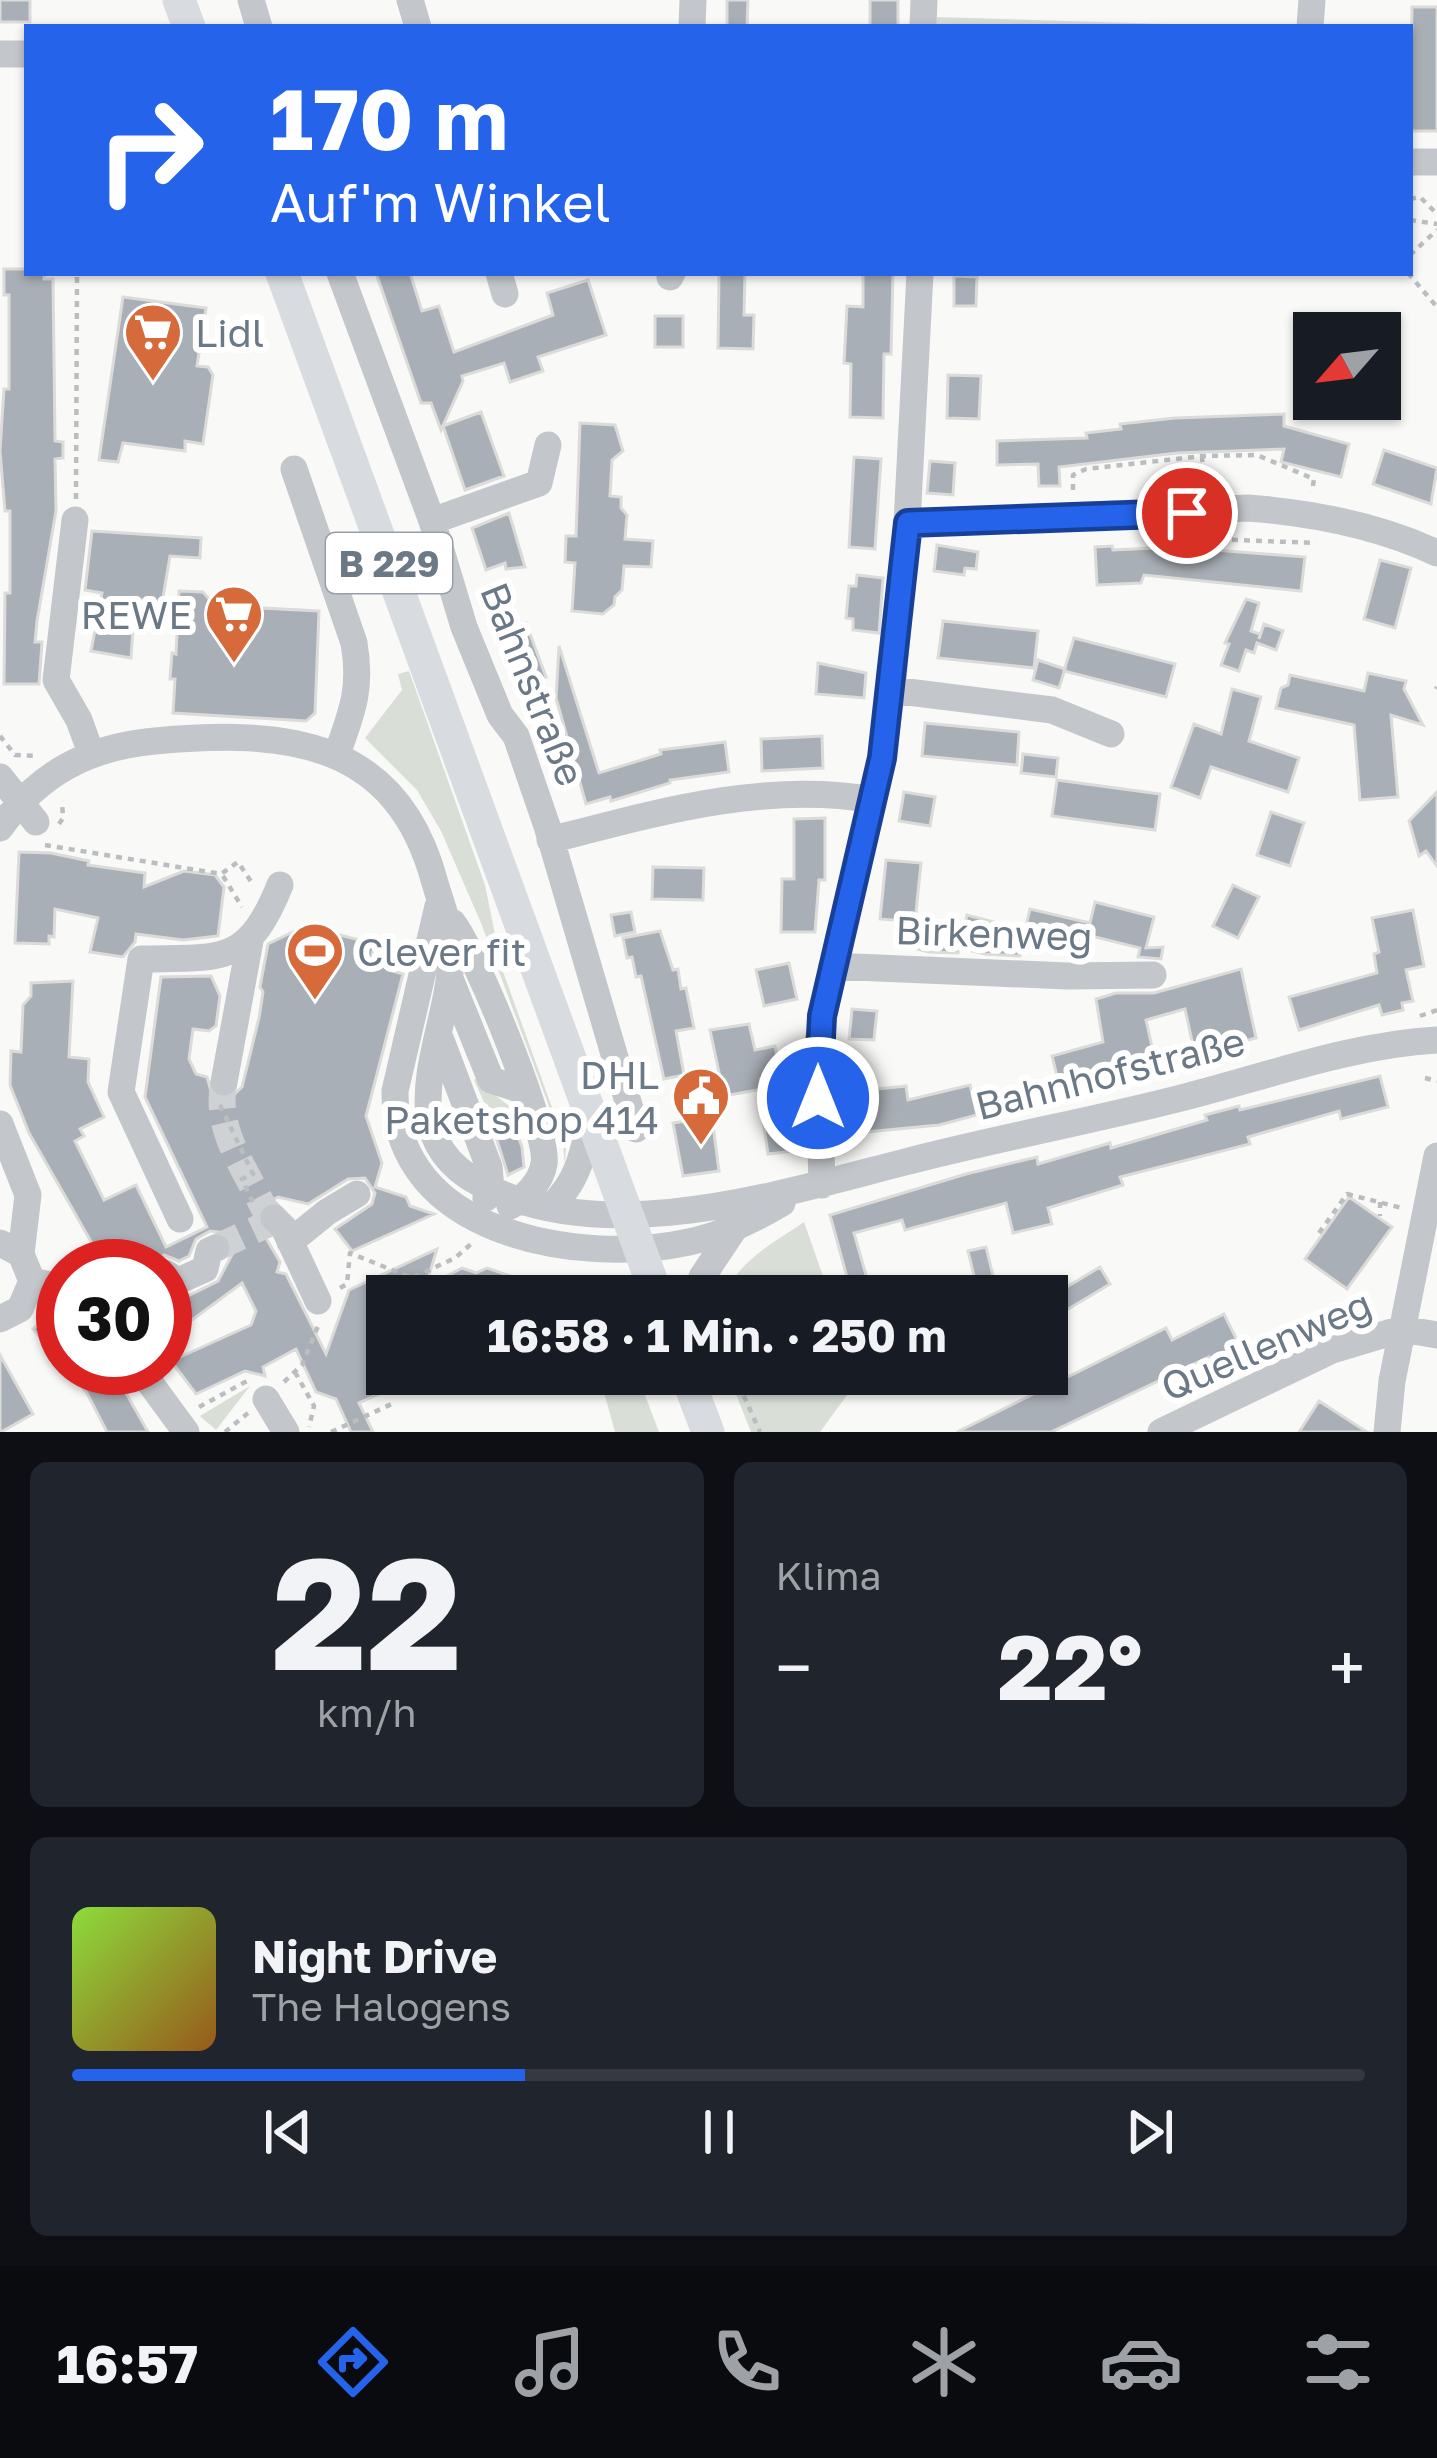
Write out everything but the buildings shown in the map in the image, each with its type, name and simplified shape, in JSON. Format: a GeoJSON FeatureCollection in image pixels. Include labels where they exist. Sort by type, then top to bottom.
{"type":"FeatureCollection","features":[{"type":"Feature","properties":{"kind":"main road","name":"B 229"},"geometry":{"type":"LineString","coordinates":[[283,276],[649,1275]]}},
{"type":"Feature","properties":{"kind":"main road"},"geometry":{"type":"LineString","coordinates":[[694,1395],[708,1432]]}},
{"type":"Feature","properties":{"kind":"street","name":"Bahnstraße"},"geometry":{"type":"LineString","coordinates":[[341,276],[432,520],[464,627],[500,715],[516,736],[636,1129]]}},
{"type":"Feature","properties":{"kind":"street"},"geometry":{"type":"LineString","coordinates":[[813,1188],[817,1065],[832,966],[873,800],[892,690],[908,523],[920,276]]}},
{"type":"Feature","properties":{"kind":"street"},"geometry":{"type":"LineString","coordinates":[[432,520],[539,483],[548,445]]}},
{"type":"Feature","properties":{"kind":"street"},"geometry":{"type":"LineString","coordinates":[[293,469],[354,644],[359,674],[357,697],[337,754]]}},
{"type":"Feature","properties":{"kind":"street"},"geometry":{"type":"LineString","coordinates":[[908,523],[1248,508],[1341,521],[1396,535],[1437,553]]}},
{"type":"Feature","properties":{"kind":"street"},"geometry":{"type":"LineString","coordinates":[[76,520],[56,680],[88,744]]}},
{"type":"Feature","properties":{"kind":"street"},"geometry":{"type":"LineString","coordinates":[[892,690],[1052,710],[1111,734]]}},
{"type":"Feature","properties":{"kind":"street"},"geometry":{"type":"LineString","coordinates":[[39,822],[49,776],[88,744],[225,740],[294,744],[337,754],[374,777],[400,804],[424,846],[451,943],[450,977],[491,1080],[525,1091]]}},
{"type":"Feature","properties":{"kind":"street"},"geometry":{"type":"LineString","coordinates":[[0,777],[39,822]]}},
{"type":"Feature","properties":{"kind":"street"},"geometry":{"type":"LineString","coordinates":[[550,840],[753,796],[844,795],[873,800]]}},
{"type":"Feature","properties":{"kind":"street"},"geometry":{"type":"LineString","coordinates":[[0,828],[39,822]]}},
{"type":"Feature","properties":{"kind":"street"},"geometry":{"type":"LineString","coordinates":[[222,1095],[250,930],[268,891]]}},
{"type":"Feature","properties":{"kind":"street"},"geometry":{"type":"LineString","coordinates":[[441,903],[473,957],[541,1132],[544,1165],[538,1179],[520,1200],[497,1210],[462,1211],[433,1188],[411,1162],[395,1113],[398,1071],[441,903]]}},
{"type":"Feature","properties":{"kind":"street"},"geometry":{"type":"LineString","coordinates":[[180,1219],[121,1092],[141,959],[225,954],[250,930]]}},
{"type":"Feature","properties":{"kind":"street"},"geometry":{"type":"LineString","coordinates":[[136,1095],[150,958]]}},
{"type":"Feature","properties":{"kind":"street","name":"Birkenweg"},"geometry":{"type":"LineString","coordinates":[[832,966],[1153,975]]}},
{"type":"Feature","properties":{"kind":"street","name":"Bahnhofstraße"},"geometry":{"type":"LineString","coordinates":[[450,977],[426,1091],[430,1123],[452,1162],[491,1189],[520,1200],[549,1208],[627,1214],[693,1210],[813,1188],[1384,1043],[1437,1040]]}},
{"type":"Feature","properties":{"kind":"street"},"geometry":{"type":"LineString","coordinates":[[439,1035],[489,1167],[491,1189],[482,1202],[462,1211]]}},
{"type":"Feature","properties":{"kind":"street"},"geometry":{"type":"LineString","coordinates":[[549,1208],[578,1172],[590,1116]]}},
{"type":"Feature","properties":{"kind":"street"},"geometry":{"type":"LineString","coordinates":[[0,1124],[28,1195],[10,1249],[36,1282]]}},
{"type":"Feature","properties":{"kind":"street"},"geometry":{"type":"LineString","coordinates":[[1387,1432],[1402,1329],[1437,1156]]}},
{"type":"Feature","properties":{"kind":"street","name":"Bahnhofstraße"},"geometry":{"type":"LineString","coordinates":[[462,1211],[527,1238],[639,1248],[685,1243],[734,1229],[813,1188]]}},
{"type":"Feature","properties":{"kind":"street"},"geometry":{"type":"LineString","coordinates":[[290,1242],[357,1194]]}},
{"type":"Feature","properties":{"kind":"street"},"geometry":{"type":"LineString","coordinates":[[266,1215],[290,1242],[318,1301]]}},
{"type":"Feature","properties":{"kind":"street"},"geometry":{"type":"LineString","coordinates":[[703,1275],[734,1229]]}},
{"type":"Feature","properties":{"kind":"street"},"geometry":{"type":"LineString","coordinates":[[192,1274],[205,1268],[209,1252],[216,1248]]}},
{"type":"Feature","properties":{"kind":"street"},"geometry":{"type":"LineString","coordinates":[[0,1318],[20,1309],[32,1281]]}},
{"type":"Feature","properties":{"kind":"street"},"geometry":{"type":"LineString","coordinates":[[1402,1329],[1437,1335]]}},
{"type":"Feature","properties":{"kind":"street","name":"Quellenweg"},"geometry":{"type":"LineString","coordinates":[[1161,1432],[1332,1350],[1402,1329]]}},
{"type":"Feature","properties":{"kind":"street"},"geometry":{"type":"LineString","coordinates":[[164,1395],[188,1422]]}},
{"type":"Feature","properties":{"kind":"street"},"geometry":{"type":"LineString","coordinates":[[266,1399],[286,1432]]}},
{"type":"Feature","properties":{"kind":"path"},"geometry":{"type":"LineString","coordinates":[[1413,198],[1420,197],[1437,214]]}},
{"type":"Feature","properties":{"kind":"path"},"geometry":{"type":"LineString","coordinates":[[1413,252],[1437,227]]}},
{"type":"Feature","properties":{"kind":"path"},"geometry":{"type":"LineString","coordinates":[[1411,276],[1437,307]]}},
{"type":"Feature","properties":{"kind":"path"},"geometry":{"type":"LineString","coordinates":[[76,520],[77,277]]}},
{"type":"Feature","properties":{"kind":"path"},"geometry":{"type":"LineString","coordinates":[[1078,517],[1072,475],[1086,469],[1257,455],[1314,478]]}},
{"type":"Feature","properties":{"kind":"path"},"geometry":{"type":"LineString","coordinates":[[1202,456],[1204,478]]}},
{"type":"Feature","properties":{"kind":"path"},"geometry":{"type":"LineString","coordinates":[[1172,537],[1310,545],[1337,531],[1341,521]]}},
{"type":"Feature","properties":{"kind":"path"},"geometry":{"type":"LineString","coordinates":[[0,736],[15,755],[36,757],[88,744]]}},
{"type":"Feature","properties":{"kind":"path"},"geometry":{"type":"LineString","coordinates":[[39,822],[64,798]]}},
{"type":"Feature","properties":{"kind":"path"},"geometry":{"type":"LineString","coordinates":[[39,822],[221,874],[250,930]]}},
{"type":"Feature","properties":{"kind":"path"},"geometry":{"type":"LineString","coordinates":[[221,874],[238,862],[254,883],[268,891]]}},
{"type":"Feature","properties":{"kind":"path"},"geometry":{"type":"LineString","coordinates":[[1425,1078],[1437,1081]]}},
{"type":"Feature","properties":{"kind":"path"},"geometry":{"type":"LineString","coordinates":[[222,1095],[253,1174],[242,1179],[266,1215]]}},
{"type":"Feature","properties":{"kind":"path"},"geometry":{"type":"LineString","coordinates":[[1319,1233],[1347,1194],[1402,1208]]}},
{"type":"Feature","properties":{"kind":"path"},"geometry":{"type":"LineString","coordinates":[[1380,1202],[1380,1216]]}},
{"type":"Feature","properties":{"kind":"path"},"geometry":{"type":"LineString","coordinates":[[225,1432],[302,1365],[323,1312],[318,1301],[347,1284],[350,1253],[412,1278],[455,1258],[476,1240]]}},
{"type":"Feature","properties":{"kind":"path"},"geometry":{"type":"LineString","coordinates":[[295,1372],[314,1406],[308,1432]]}},
{"type":"Feature","properties":{"kind":"path"},"geometry":{"type":"LineString","coordinates":[[188,1422],[248,1381],[266,1399]]}},
{"type":"Feature","properties":{"kind":"path"},"geometry":{"type":"LineString","coordinates":[[743,1395],[760,1432]]}},
{"type":"Feature","properties":{"kind":"path"},"geometry":{"type":"LineString","coordinates":[[331,1432],[396,1402]]}},
{"type":"Feature","properties":{"kind":"shaded area"},"geometry":{"type":"Polygon","coordinates":[[[937,17],[1166,24],[936,24],[937,17]]]}},
{"type":"Feature","properties":{"kind":"shaded area"},"geometry":{"type":"Polygon","coordinates":[[[409,671],[485,885],[502,969],[566,1146],[565,1166],[563,1144],[481,923],[441,831],[417,790],[365,738],[402,690],[398,674],[409,671]]]}},
{"type":"Feature","properties":{"kind":"shaded area"},"geometry":{"type":"Polygon","coordinates":[[[478,1077],[532,1132],[517,1132],[509,1112],[491,1118],[474,1080],[478,1077]]]}},
{"type":"Feature","properties":{"kind":"shaded area"},"geometry":{"type":"Polygon","coordinates":[[[804,1222],[823,1275],[737,1275],[804,1222]]]}},
{"type":"Feature","properties":{"kind":"shaded area"},"geometry":{"type":"Polygon","coordinates":[[[250,1386],[216,1430],[200,1416],[250,1386]]]}},
{"type":"Feature","properties":{"kind":"shaded area"},"geometry":{"type":"Polygon","coordinates":[[[605,1395],[645,1395],[659,1432],[615,1432],[605,1395]]]}},
{"type":"Feature","properties":{"kind":"shaded area"},"geometry":{"type":"Polygon","coordinates":[[[736,1395],[847,1395],[820,1432],[751,1432],[736,1395]]]}},
{"type":"Feature","properties":{"kind":"tunnel"},"geometry":{"type":"LineString","coordinates":[[224,1082],[227,1131],[264,1208],[274,1218]]}},
{"type":"Feature","properties":{"kind":"tunnel"},"geometry":{"type":"LineString","coordinates":[[216,1248],[276,1220]]}},
{"type":"Feature","properties":{"kind":"place","name":"Lidl"},"geometry":{"type":"Point","coordinates":[153,383]}},
{"type":"Feature","properties":{"kind":"place","name":"REWE"},"geometry":{"type":"Point","coordinates":[234,665]}},
{"type":"Feature","properties":{"kind":"place","name":"Clever fit"},"geometry":{"type":"Point","coordinates":[315,1002]}},
{"type":"Feature","properties":{"kind":"place","name":"DHL Paketshop 414"},"geometry":{"type":"Point","coordinates":[701,1147]}},
{"type":"Feature","properties":{"kind":"route"},"geometry":{"type":"LineString","coordinates":[[818,1098],[822,1016],[882,758],[908,523],[1187,513]]}}]}
